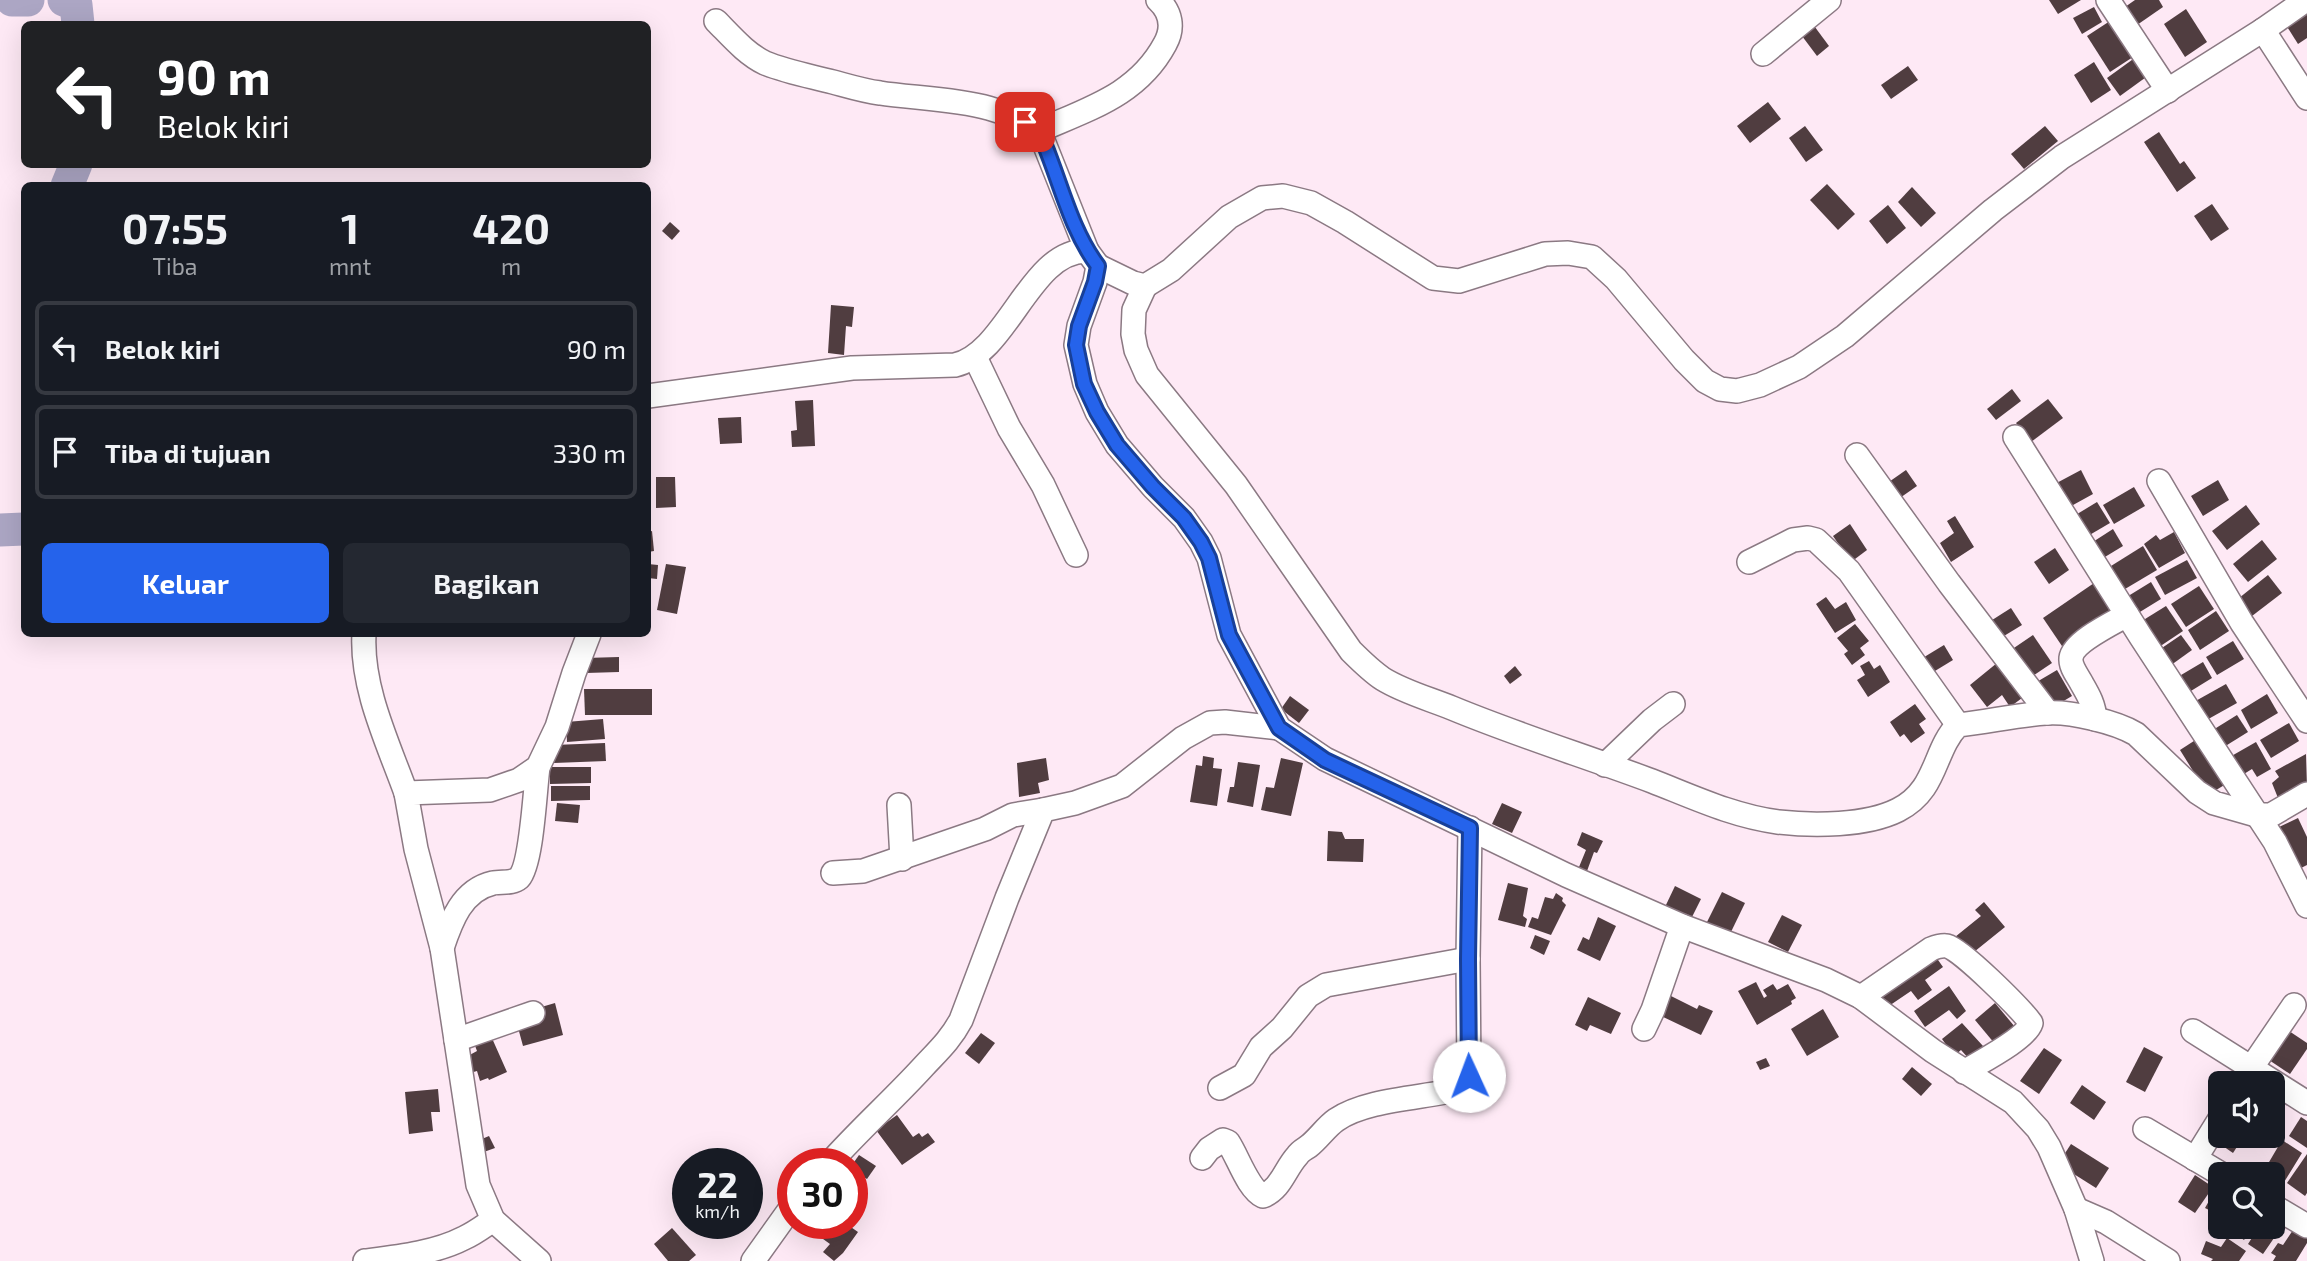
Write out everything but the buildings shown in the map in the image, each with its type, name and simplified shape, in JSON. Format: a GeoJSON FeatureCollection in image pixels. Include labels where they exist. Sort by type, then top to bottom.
{"type":"FeatureCollection","features":[{"type":"Feature","properties":{"kind":"street"},"geometry":{"type":"LineString","coordinates":[[1037,131],[1103,102],[1132,86],[1149,71],[1169,37],[1171,21],[1158,0]]}},
{"type":"Feature","properties":{"kind":"street"},"geometry":{"type":"LineString","coordinates":[[1763,54],[1829,0]]}},
{"type":"Feature","properties":{"kind":"street"},"geometry":{"type":"LineString","coordinates":[[2108,0],[2168,91]]}},
{"type":"Feature","properties":{"kind":"street"},"geometry":{"type":"LineString","coordinates":[[2306,0],[2062,157],[1993,210],[1845,336],[1799,367],[1760,385],[1737,391],[1720,389],[1705,381],[1616,279],[1592,257],[1567,253],[1545,254],[1459,281],[1433,278],[1333,215],[1311,203],[1283,196],[1262,198],[1229,217],[1171,270],[1145,286],[1134,310],[1133,334],[1136,351],[1147,374],[1243,495],[1351,651],[1385,680],[1491,724],[1652,781],[1712,806],[1780,822],[1846,823],[1889,814],[1912,802],[1929,781],[1952,731],[1958,725],[2048,713],[2116,724],[2136,734],[2206,798],[2256,815],[2271,815],[2307,794]]}},
{"type":"Feature","properties":{"kind":"street"},"geometry":{"type":"LineString","coordinates":[[716,21],[747,52],[790,72],[877,93],[997,110],[1013,115],[1037,131],[1092,259],[1095,282],[1079,326],[1076,345],[1084,384],[1117,445],[1184,518],[1201,542],[1209,558],[1229,635],[1279,728],[1325,760],[1566,875],[1682,926],[1826,980],[1861,997],[1933,1051],[2013,1102],[2038,1129],[2049,1147],[2076,1209],[2092,1261]]}},
{"type":"Feature","properties":{"kind":"street"},"geometry":{"type":"LineString","coordinates":[[2263,30],[2307,98]]}},
{"type":"Feature","properties":{"kind":"street"},"geometry":{"type":"LineString","coordinates":[[651,396],[852,369],[955,365],[967,362],[975,358],[993,338],[1027,293],[1056,262],[1068,254],[1092,259],[1115,275],[1145,286]]}},
{"type":"Feature","properties":{"kind":"street"},"geometry":{"type":"LineString","coordinates":[[975,358],[1009,428],[1043,485],[1076,555]]}},
{"type":"Feature","properties":{"kind":"street"},"geometry":{"type":"LineString","coordinates":[[2015,436],[2127,615],[2275,842],[2307,906]]}},
{"type":"Feature","properties":{"kind":"street"},"geometry":{"type":"LineString","coordinates":[[1857,455],[1949,583],[2048,713]]}},
{"type":"Feature","properties":{"kind":"street"},"geometry":{"type":"LineString","coordinates":[[2160,481],[2242,623],[2307,721]]}},
{"type":"Feature","properties":{"kind":"street"},"geometry":{"type":"LineString","coordinates":[[1749,562],[1793,540],[1816,540],[1849,571],[1958,725]]}},
{"type":"Feature","properties":{"kind":"street"},"geometry":{"type":"LineString","coordinates":[[2095,719],[2094,706],[2075,673],[2071,656],[2081,643],[2127,615]]}},
{"type":"Feature","properties":{"kind":"street"},"geometry":{"type":"LineString","coordinates":[[364,637],[365,666],[373,698],[406,793],[416,849],[442,948],[478,1185],[494,1220],[539,1261]]}},
{"type":"Feature","properties":{"kind":"street"},"geometry":{"type":"LineString","coordinates":[[442,948],[454,915],[472,894],[480,887],[492,883],[514,881],[522,872],[528,857],[538,766],[557,727],[588,637]]}},
{"type":"Feature","properties":{"kind":"street"},"geometry":{"type":"LineString","coordinates":[[1605,765],[1652,720],[1673,704]]}},
{"type":"Feature","properties":{"kind":"street"},"geometry":{"type":"LineString","coordinates":[[833,873],[863,871],[996,824],[1013,815],[1075,803],[1122,786],[1183,738],[1210,723],[1279,728]]}},
{"type":"Feature","properties":{"kind":"street"},"geometry":{"type":"LineString","coordinates":[[406,793],[490,790],[519,780],[538,766]]}},
{"type":"Feature","properties":{"kind":"street"},"geometry":{"type":"LineString","coordinates":[[899,805],[902,859]]}},
{"type":"Feature","properties":{"kind":"street"},"geometry":{"type":"LineString","coordinates":[[843,1148],[953,1035],[1044,810]]}},
{"type":"Feature","properties":{"kind":"street"},"geometry":{"type":"LineString","coordinates":[[1202,1158],[1217,1143],[1223,1140],[1228,1142],[1253,1187],[1263,1196],[1278,1185],[1299,1153],[1347,1113],[1372,1105],[1460,1089],[1465,1085],[1469,1076],[1470,828]]}},
{"type":"Feature","properties":{"kind":"street"},"geometry":{"type":"LineString","coordinates":[[1644,1029],[1682,926]]}},
{"type":"Feature","properties":{"kind":"street"},"geometry":{"type":"LineString","coordinates":[[1861,997],[1931,949],[1943,945],[1950,947],[1973,965],[2031,1023],[2030,1028],[2016,1039],[1964,1072]]}},
{"type":"Feature","properties":{"kind":"street"},"geometry":{"type":"LineString","coordinates":[[1220,1088],[1244,1076],[1261,1048],[1282,1028],[1308,996],[1326,985],[1468,959]]}},
{"type":"Feature","properties":{"kind":"street"},"geometry":{"type":"LineString","coordinates":[[2249,1071],[2294,1004]]}},
{"type":"Feature","properties":{"kind":"street"},"geometry":{"type":"LineString","coordinates":[[456,1040],[533,1013]]}},
{"type":"Feature","properties":{"kind":"street"},"geometry":{"type":"LineString","coordinates":[[2193,1031],[2241,1071]]}},
{"type":"Feature","properties":{"kind":"street"},"geometry":{"type":"LineString","coordinates":[[2285,1093],[2307,1103]]}},
{"type":"Feature","properties":{"kind":"street"},"geometry":{"type":"LineString","coordinates":[[2145,1129],[2208,1166]]}},
{"type":"Feature","properties":{"kind":"street"},"geometry":{"type":"LineString","coordinates":[[2195,1159],[2208,1138]]}},
{"type":"Feature","properties":{"kind":"street"},"geometry":{"type":"LineString","coordinates":[[2076,1209],[2106,1222],[2168,1261]]}},
{"type":"Feature","properties":{"kind":"street"},"geometry":{"type":"LineString","coordinates":[[2285,1213],[2307,1226]]}},
{"type":"Feature","properties":{"kind":"street"},"geometry":{"type":"LineString","coordinates":[[365,1261],[446,1245],[465,1238],[494,1220]]}},
{"type":"Feature","properties":{"kind":"street"},"geometry":{"type":"LineString","coordinates":[[753,1261],[777,1227]]}},
{"type":"Feature","properties":{"kind":"waterway"},"geometry":{"type":"LineString","coordinates":[[12,0],[28,0]]}},
{"type":"Feature","properties":{"kind":"waterway"},"geometry":{"type":"LineString","coordinates":[[64,0],[76,5],[78,21]]}},
{"type":"Feature","properties":{"kind":"waterway"},"geometry":{"type":"LineString","coordinates":[[69,182],[74,168]]}},
{"type":"Feature","properties":{"kind":"waterway"},"geometry":{"type":"LineString","coordinates":[[0,530],[21,529]]}},
{"type":"Feature","properties":{"kind":"route"},"geometry":{"type":"LineString","coordinates":[[1025,122],[1037,131],[1044,143],[1077,229],[1087,251],[1098,266],[1079,326],[1076,345],[1084,384],[1107,431],[1117,445],[1184,518],[1201,542],[1209,558],[1229,635],[1279,728],[1325,760],[1470,828],[1469,1076]]}}]}
